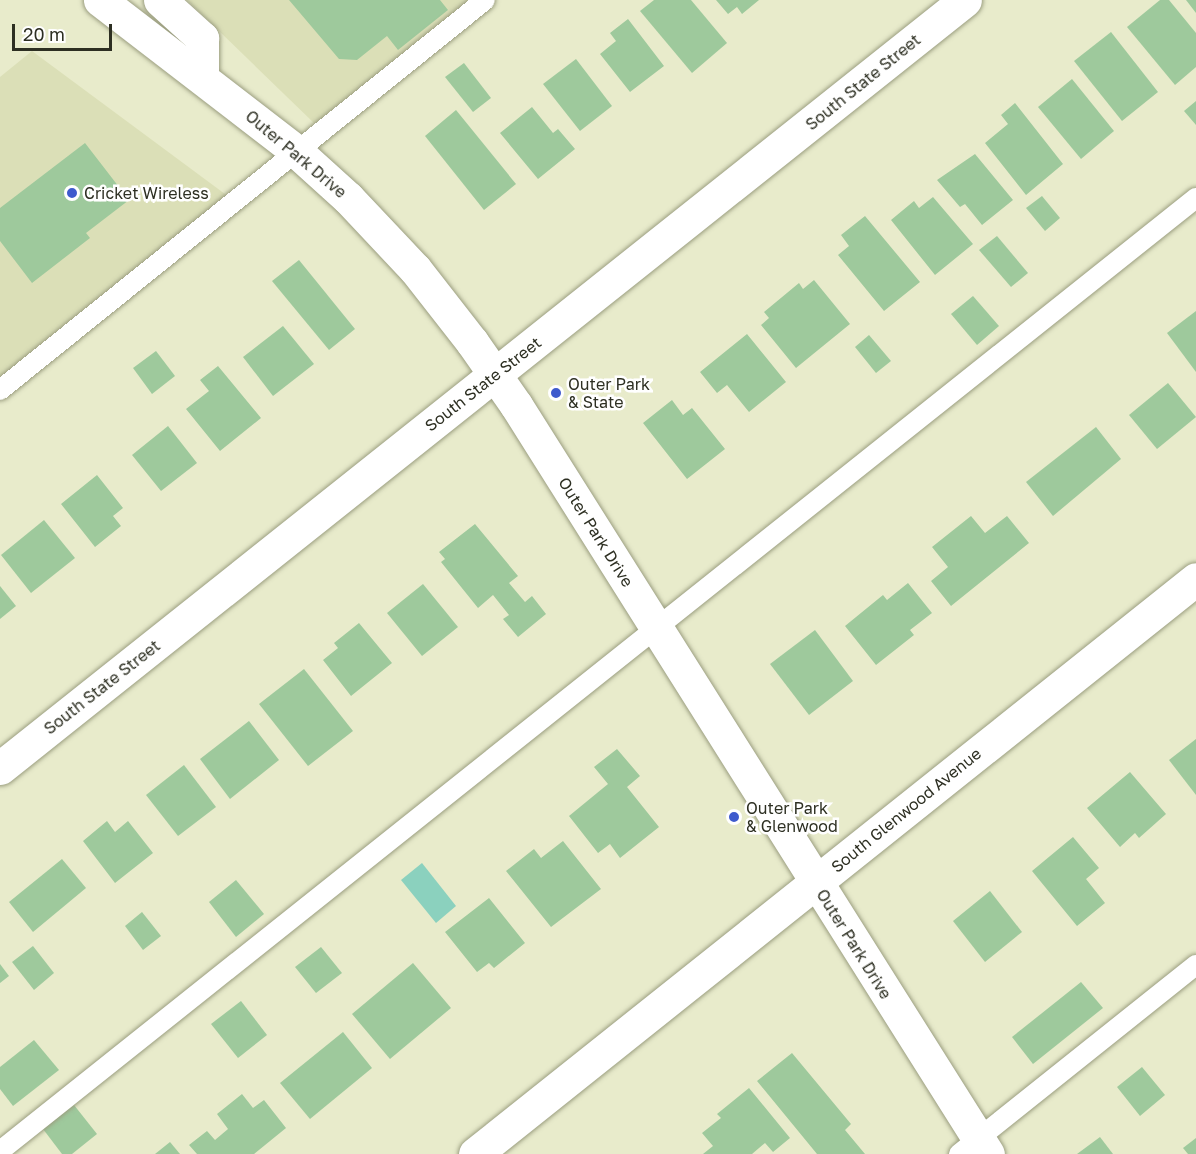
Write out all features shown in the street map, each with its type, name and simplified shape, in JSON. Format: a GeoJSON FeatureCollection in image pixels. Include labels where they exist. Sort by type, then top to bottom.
{"type":"FeatureCollection","features":[{"type":"Feature","properties":{"kind":"street","name":"Outer Park Drive"},"geometry":{"type":"LineString","coordinates":[[100,0],[296,151],[348,198],[415,269],[495,375],[815,882],[975,1149]]}},
{"type":"Feature","properties":{"kind":"street"},"geometry":{"type":"LineString","coordinates":[[160,0],[202,38],[202,77]]}},
{"type":"Feature","properties":{"kind":"street","name":"South State Street"},"geometry":{"type":"LineString","coordinates":[[0,768],[965,0]]}},
{"type":"Feature","properties":{"kind":"street","name":"South Glenwood Avenue"},"geometry":{"type":"LineString","coordinates":[[475,1154],[1196,579]]}},
{"type":"Feature","properties":{"kind":"lane"},"geometry":{"type":"LineString","coordinates":[[0,390],[485,0]]}},
{"type":"Feature","properties":{"kind":"lane"},"geometry":{"type":"LineString","coordinates":[[0,1151],[1196,198]]}},
{"type":"Feature","properties":{"kind":"lane"},"geometry":{"type":"LineString","coordinates":[[975,1149],[1196,965]]}},
{"type":"Feature","properties":{"kind":"shaded area"},"geometry":{"type":"Polygon","coordinates":[[[187,0],[469,0],[315,124],[187,0]]]}},
{"type":"Feature","properties":{"kind":"shaded area"},"geometry":{"type":"Polygon","coordinates":[[[32,51],[229,197],[0,378],[0,77],[32,51]]]}},
{"type":"Feature","properties":{"kind":"water"},"geometry":{"type":"Polygon","coordinates":[[[422,863],[456,906],[436,923],[401,880],[422,863]]]}},
{"type":"Feature","properties":{"kind":"building"},"geometry":{"type":"Polygon","coordinates":[[[289,0],[440,0],[448,10],[398,50],[387,36],[357,60],[339,59],[289,0]]]}},
{"type":"Feature","properties":{"kind":"building"},"geometry":{"type":"Polygon","coordinates":[[[654,0],[691,0],[727,43],[692,73],[640,11],[654,0]]]}},
{"type":"Feature","properties":{"kind":"building"},"geometry":{"type":"Polygon","coordinates":[[[716,0],[759,0],[742,14],[737,7],[728,14],[716,0]]]}},
{"type":"Feature","properties":{"kind":"building"},"geometry":{"type":"Polygon","coordinates":[[[1160,0],[1169,0],[1196,33],[1196,67],[1175,85],[1127,27],[1160,0]]]}},
{"type":"Feature","properties":{"kind":"building"},"geometry":{"type":"Polygon","coordinates":[[[1186,0],[1196,0],[1196,13],[1186,0]]]}},
{"type":"Feature","properties":{"kind":"building"},"geometry":{"type":"Polygon","coordinates":[[[628,19],[664,66],[630,92],[600,54],[616,41],[610,33],[628,19]]]}},
{"type":"Feature","properties":{"kind":"building"},"geometry":{"type":"Polygon","coordinates":[[[1111,32],[1158,92],[1122,121],[1074,61],[1111,32]]]}},
{"type":"Feature","properties":{"kind":"building"},"geometry":{"type":"Polygon","coordinates":[[[576,59],[612,106],[580,131],[543,84],[576,59]]]}},
{"type":"Feature","properties":{"kind":"building"},"geometry":{"type":"Polygon","coordinates":[[[464,63],[491,98],[473,112],[445,77],[464,63]]]}},
{"type":"Feature","properties":{"kind":"building"},"geometry":{"type":"Polygon","coordinates":[[[1072,79],[1114,131],[1081,159],[1038,107],[1072,79]]]}},
{"type":"Feature","properties":{"kind":"building"},"geometry":{"type":"Polygon","coordinates":[[[1196,101],[1196,125],[1184,111],[1196,101]]]}},
{"type":"Feature","properties":{"kind":"building"},"geometry":{"type":"Polygon","coordinates":[[[1015,103],[1063,164],[1026,195],[985,143],[1008,124],[1001,115],[1015,103]]]}},
{"type":"Feature","properties":{"kind":"building"},"geometry":{"type":"Polygon","coordinates":[[[532,107],[553,133],[558,129],[575,149],[538,179],[500,133],[532,107]]]}},
{"type":"Feature","properties":{"kind":"building"},"geometry":{"type":"Polygon","coordinates":[[[456,110],[516,184],[484,210],[425,136],[456,110]]]}},
{"type":"Feature","properties":{"kind":"building"},"geometry":{"type":"Polygon","coordinates":[[[85,143],[129,200],[86,233],[90,238],[32,283],[0,241],[0,208],[85,143]]]}},
{"type":"Feature","properties":{"kind":"building"},"geometry":{"type":"Polygon","coordinates":[[[975,154],[1013,200],[982,225],[965,204],[960,207],[937,180],[975,154]]]}},
{"type":"Feature","properties":{"kind":"building"},"geometry":{"type":"Polygon","coordinates":[[[1042,196],[1060,218],[1045,231],[1026,208],[1042,196]]]}},
{"type":"Feature","properties":{"kind":"building"},"geometry":{"type":"Polygon","coordinates":[[[933,197],[973,244],[935,275],[891,220],[914,201],[919,208],[933,197]]]}},
{"type":"Feature","properties":{"kind":"building"},"geometry":{"type":"Polygon","coordinates":[[[865,216],[920,282],[884,311],[838,255],[849,246],[841,235],[865,216]]]}},
{"type":"Feature","properties":{"kind":"building"},"geometry":{"type":"Polygon","coordinates":[[[997,236],[1028,273],[1011,287],[979,250],[997,236]]]}},
{"type":"Feature","properties":{"kind":"building"},"geometry":{"type":"Polygon","coordinates":[[[299,260],[355,329],[329,350],[272,281],[299,260]]]}},
{"type":"Feature","properties":{"kind":"building"},"geometry":{"type":"Polygon","coordinates":[[[814,280],[850,324],[796,368],[761,325],[769,318],[764,312],[799,283],[803,289],[814,280]]]}},
{"type":"Feature","properties":{"kind":"building"},"geometry":{"type":"Polygon","coordinates":[[[973,296],[999,326],[977,345],[951,314],[973,296]]]}},
{"type":"Feature","properties":{"kind":"building"},"geometry":{"type":"Polygon","coordinates":[[[1196,311],[1196,372],[1167,333],[1196,311]]]}},
{"type":"Feature","properties":{"kind":"building"},"geometry":{"type":"Polygon","coordinates":[[[283,326],[314,364],[273,396],[243,357],[283,326]]]}},
{"type":"Feature","properties":{"kind":"building"},"geometry":{"type":"Polygon","coordinates":[[[747,334],[786,382],[749,412],[727,385],[717,393],[700,372],[747,334]]]}},
{"type":"Feature","properties":{"kind":"building"},"geometry":{"type":"Polygon","coordinates":[[[869,335],[891,361],[876,373],[855,347],[869,335]]]}},
{"type":"Feature","properties":{"kind":"building"},"geometry":{"type":"Polygon","coordinates":[[[156,351],[175,376],[152,394],[133,368],[156,351]]]}},
{"type":"Feature","properties":{"kind":"building"},"geometry":{"type":"Polygon","coordinates":[[[218,366],[261,418],[220,451],[186,409],[209,391],[200,380],[218,366]]]}},
{"type":"Feature","properties":{"kind":"building"},"geometry":{"type":"Polygon","coordinates":[[[1168,383],[1196,417],[1157,449],[1129,415],[1168,383]]]}},
{"type":"Feature","properties":{"kind":"building"},"geometry":{"type":"Polygon","coordinates":[[[672,400],[683,415],[692,408],[725,449],[687,479],[643,423],[672,400]]]}},
{"type":"Feature","properties":{"kind":"building"},"geometry":{"type":"Polygon","coordinates":[[[168,426],[197,463],[161,491],[132,455],[168,426]]]}},
{"type":"Feature","properties":{"kind":"building"},"geometry":{"type":"Polygon","coordinates":[[[1096,427],[1121,459],[1053,516],[1026,482],[1096,427]]]}},
{"type":"Feature","properties":{"kind":"building"},"geometry":{"type":"Polygon","coordinates":[[[97,475],[123,508],[113,516],[121,526],[95,547],[61,504],[97,475]]]}},
{"type":"Feature","properties":{"kind":"building"},"geometry":{"type":"Polygon","coordinates":[[[971,516],[985,533],[1007,516],[1029,543],[951,606],[931,581],[948,567],[932,547],[971,516]]]}},
{"type":"Feature","properties":{"kind":"building"},"geometry":{"type":"Polygon","coordinates":[[[44,520],[75,558],[31,593],[1,555],[44,520]]]}},
{"type":"Feature","properties":{"kind":"building"},"geometry":{"type":"Polygon","coordinates":[[[475,524],[518,576],[509,583],[525,602],[532,596],[546,614],[518,637],[503,619],[509,615],[493,595],[478,608],[441,562],[445,559],[439,552],[475,524]]]}},
{"type":"Feature","properties":{"kind":"building"},"geometry":{"type":"Polygon","coordinates":[[[908,583],[932,613],[910,630],[914,635],[876,665],[845,626],[883,595],[887,600],[908,583]]]}},
{"type":"Feature","properties":{"kind":"building"},"geometry":{"type":"Polygon","coordinates":[[[423,584],[458,627],[422,656],[387,613],[423,584]]]}},
{"type":"Feature","properties":{"kind":"building"},"geometry":{"type":"Polygon","coordinates":[[[0,586],[16,606],[0,619],[0,586]]]}},
{"type":"Feature","properties":{"kind":"building"},"geometry":{"type":"Polygon","coordinates":[[[359,623],[392,663],[351,696],[323,660],[338,648],[334,643],[359,623]]]}},
{"type":"Feature","properties":{"kind":"building"},"geometry":{"type":"Polygon","coordinates":[[[815,630],[853,681],[809,715],[770,664],[815,630]]]}},
{"type":"Feature","properties":{"kind":"building"},"geometry":{"type":"Polygon","coordinates":[[[304,669],[353,731],[308,766],[259,704],[304,669]]]}},
{"type":"Feature","properties":{"kind":"building"},"geometry":{"type":"Polygon","coordinates":[[[249,721],[279,760],[230,799],[200,759],[249,721]]]}},
{"type":"Feature","properties":{"kind":"building"},"geometry":{"type":"Polygon","coordinates":[[[1196,739],[1196,795],[1169,760],[1196,739]]]}},
{"type":"Feature","properties":{"kind":"building"},"geometry":{"type":"Polygon","coordinates":[[[617,749],[640,776],[627,787],[659,827],[620,858],[610,844],[598,853],[569,816],[608,784],[594,767],[617,749]]]}},
{"type":"Feature","properties":{"kind":"building"},"geometry":{"type":"Polygon","coordinates":[[[184,765],[216,807],[178,836],[146,795],[184,765]]]}},
{"type":"Feature","properties":{"kind":"building"},"geometry":{"type":"Polygon","coordinates":[[[1130,772],[1166,814],[1139,838],[1135,833],[1120,847],[1087,808],[1130,772]]]}},
{"type":"Feature","properties":{"kind":"building"},"geometry":{"type":"Polygon","coordinates":[[[107,821],[115,832],[128,821],[153,853],[115,883],[83,841],[107,821]]]}},
{"type":"Feature","properties":{"kind":"building"},"geometry":{"type":"Polygon","coordinates":[[[1073,837],[1099,868],[1086,879],[1105,903],[1077,926],[1032,871],[1073,837]]]}},
{"type":"Feature","properties":{"kind":"building"},"geometry":{"type":"Polygon","coordinates":[[[563,841],[601,889],[551,927],[506,871],[534,849],[541,858],[563,841]]]}},
{"type":"Feature","properties":{"kind":"building"},"geometry":{"type":"Polygon","coordinates":[[[62,859],[86,888],[33,932],[9,902],[62,859]]]}},
{"type":"Feature","properties":{"kind":"building"},"geometry":{"type":"Polygon","coordinates":[[[236,880],[264,914],[236,937],[209,902],[236,880]]]}},
{"type":"Feature","properties":{"kind":"building"},"geometry":{"type":"Polygon","coordinates":[[[990,891],[1022,932],[985,962],[953,921],[990,891]]]}},
{"type":"Feature","properties":{"kind":"building"},"geometry":{"type":"Polygon","coordinates":[[[489,898],[525,943],[494,968],[489,963],[477,972],[445,932],[489,898]]]}},
{"type":"Feature","properties":{"kind":"building"},"geometry":{"type":"Polygon","coordinates":[[[142,912],[161,936],[143,950],[125,926],[142,912]]]}},
{"type":"Feature","properties":{"kind":"building"},"geometry":{"type":"Polygon","coordinates":[[[33,946],[54,973],[34,990],[12,962],[33,946]]]}},
{"type":"Feature","properties":{"kind":"building"},"geometry":{"type":"Polygon","coordinates":[[[321,947],[342,973],[316,993],[295,967],[321,947]]]}},
{"type":"Feature","properties":{"kind":"building"},"geometry":{"type":"Polygon","coordinates":[[[413,963],[451,1008],[390,1059],[352,1014],[413,963]]]}},
{"type":"Feature","properties":{"kind":"building"},"geometry":{"type":"Polygon","coordinates":[[[0,964],[9,976],[0,983],[0,964]]]}},
{"type":"Feature","properties":{"kind":"building"},"geometry":{"type":"Polygon","coordinates":[[[1081,982],[1103,1008],[1033,1064],[1012,1037],[1081,982]]]}},
{"type":"Feature","properties":{"kind":"building"},"geometry":{"type":"Polygon","coordinates":[[[241,1001],[267,1035],[238,1058],[211,1024],[241,1001]]]}},
{"type":"Feature","properties":{"kind":"building"},"geometry":{"type":"Polygon","coordinates":[[[343,1032],[372,1068],[310,1119],[280,1083],[343,1032]]]}},
{"type":"Feature","properties":{"kind":"building"},"geometry":{"type":"Polygon","coordinates":[[[34,1040],[59,1070],[13,1106],[0,1089],[0,1067],[34,1040]]]}},
{"type":"Feature","properties":{"kind":"building"},"geometry":{"type":"Polygon","coordinates":[[[792,1053],[851,1124],[845,1130],[865,1154],[817,1154],[757,1081],[792,1053]]]}},
{"type":"Feature","properties":{"kind":"building"},"geometry":{"type":"Polygon","coordinates":[[[1142,1067],[1165,1095],[1140,1116],[1117,1087],[1142,1067]]]}},
{"type":"Feature","properties":{"kind":"building"},"geometry":{"type":"Polygon","coordinates":[[[749,1088],[790,1138],[773,1152],[765,1143],[752,1154],[703,1154],[713,1146],[702,1133],[721,1118],[717,1114],[749,1088]]]}},
{"type":"Feature","properties":{"kind":"building"},"geometry":{"type":"Polygon","coordinates":[[[242,1094],[253,1108],[264,1100],[286,1128],[254,1154],[197,1154],[189,1145],[207,1131],[215,1140],[228,1129],[217,1114],[242,1094]]]}},
{"type":"Feature","properties":{"kind":"building"},"geometry":{"type":"Polygon","coordinates":[[[74,1105],[97,1134],[72,1154],[62,1154],[43,1129],[74,1105]]]}},
{"type":"Feature","properties":{"kind":"building"},"geometry":{"type":"Polygon","coordinates":[[[1100,1137],[1113,1154],[1077,1154],[1100,1137]]]}},
{"type":"Feature","properties":{"kind":"building"},"geometry":{"type":"Polygon","coordinates":[[[1196,1138],[1196,1154],[1188,1154],[1183,1148],[1196,1138]]]}},
{"type":"Feature","properties":{"kind":"building"},"geometry":{"type":"Polygon","coordinates":[[[170,1142],[180,1154],[155,1154],[170,1142]]]}},
{"type":"Feature","properties":{"kind":"place","name":"Cricket Wireless"},"geometry":{"type":"Point","coordinates":[72,193]}},
{"type":"Feature","properties":{"kind":"place","name":"Outer Park & State"},"geometry":{"type":"Point","coordinates":[556,393]}},
{"type":"Feature","properties":{"kind":"place","name":"Outer Park & Glenwood"},"geometry":{"type":"Point","coordinates":[734,817]}}]}
